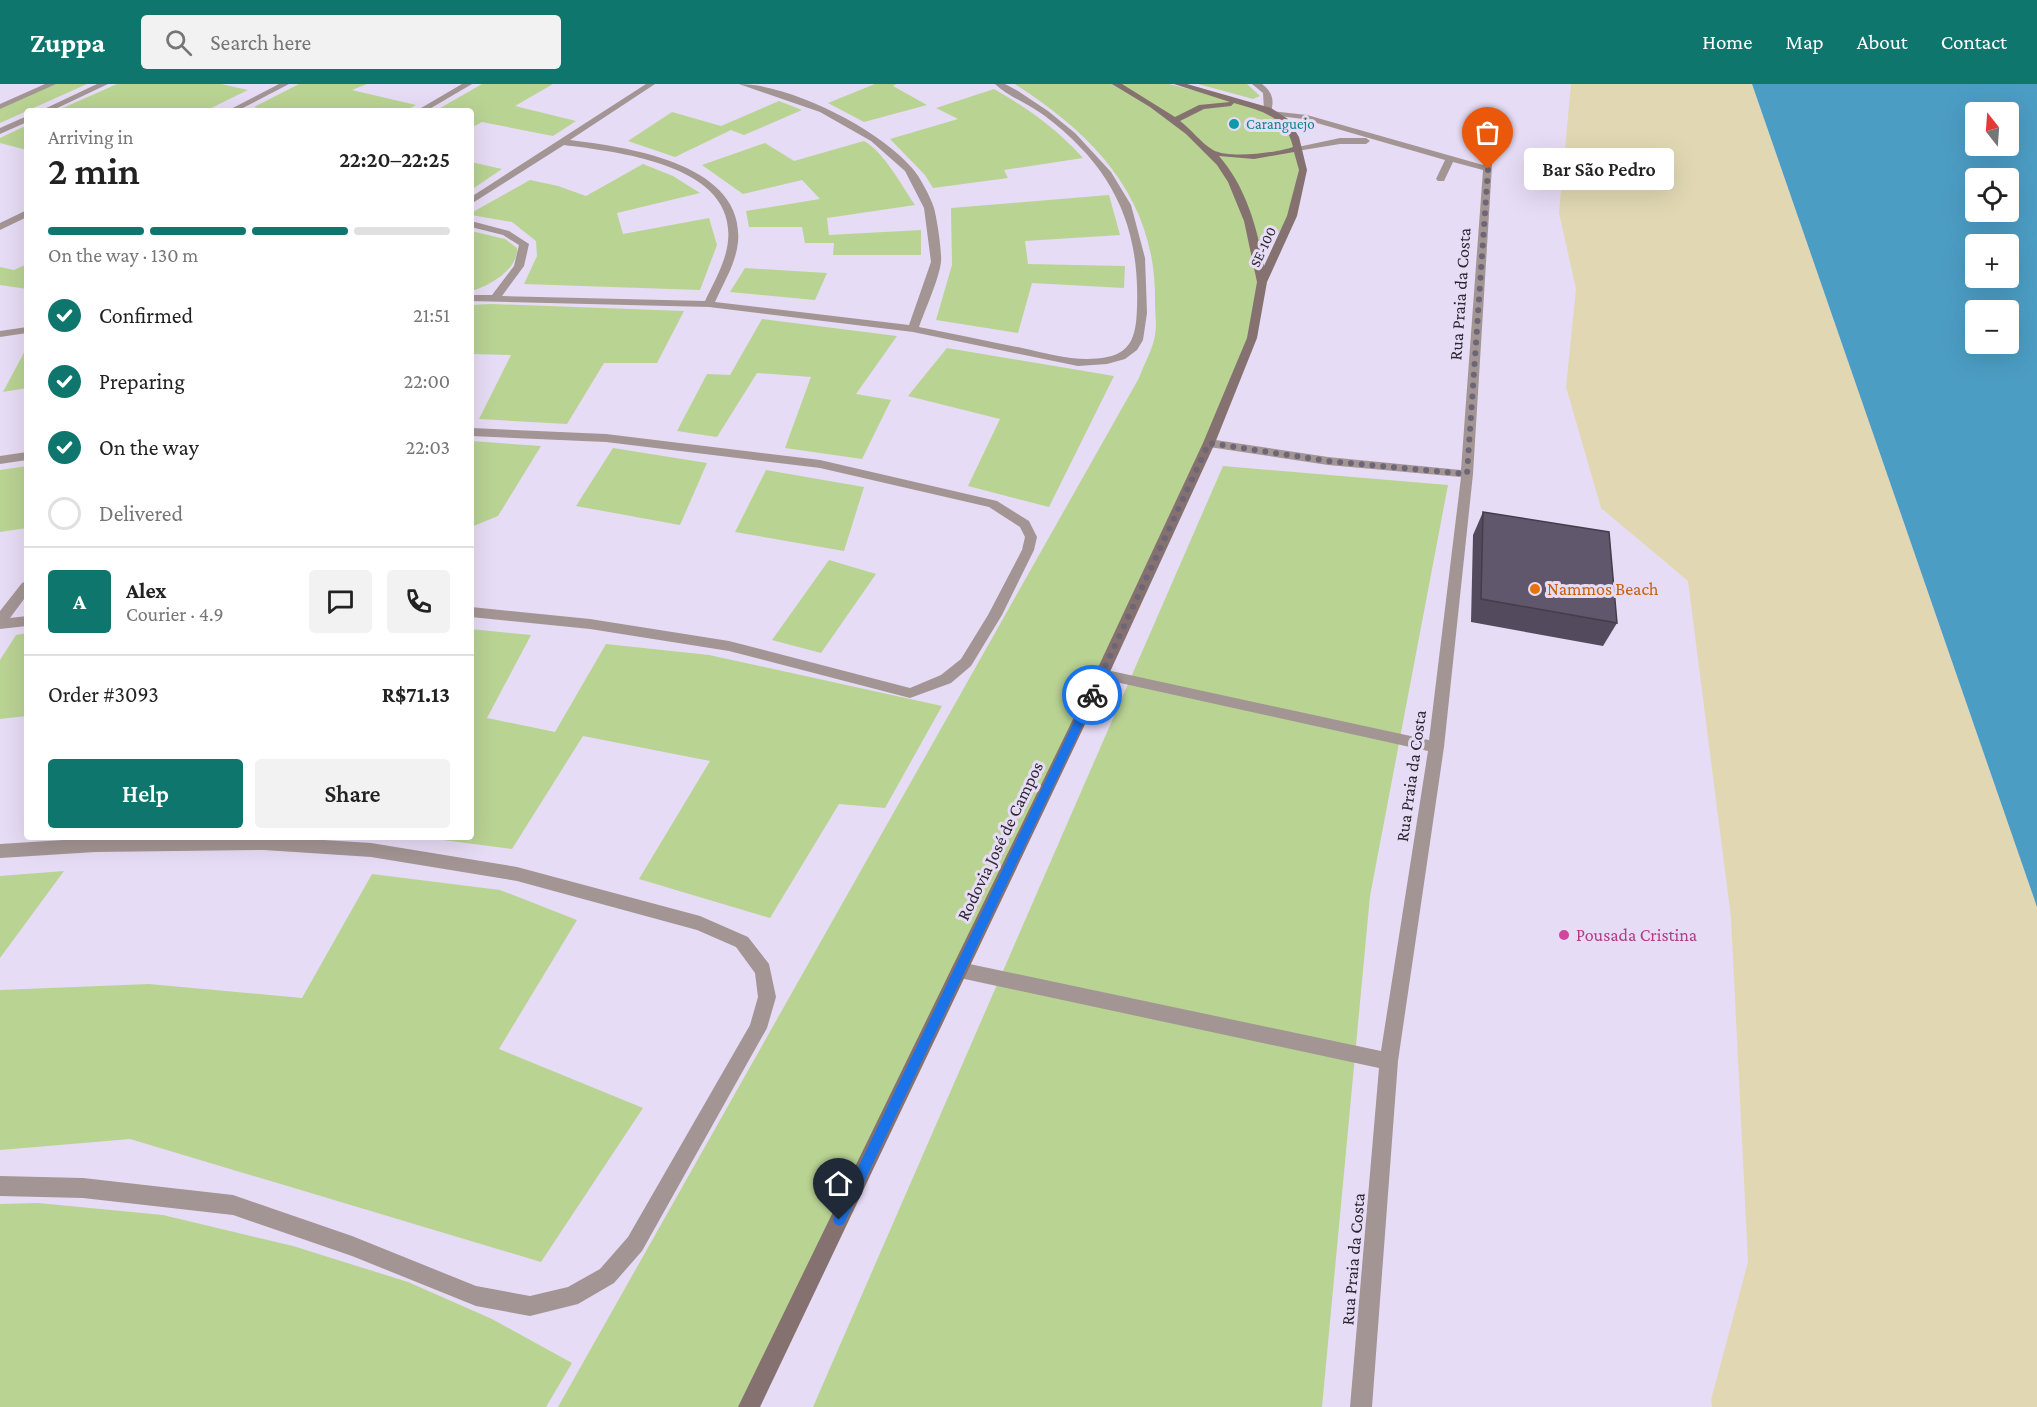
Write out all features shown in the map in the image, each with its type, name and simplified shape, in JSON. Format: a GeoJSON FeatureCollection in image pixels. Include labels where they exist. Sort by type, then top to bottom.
{"type":"FeatureCollection","features":[{"type":"Feature","properties":{"kind":"main road","name":"SE-100"},"geometry":{"type":"LineString","coordinates":[[1116,84],[1176,120],[1210,152],[1242,200],[1253,236],[1262,282]]}},
{"type":"Feature","properties":{"kind":"main road"},"geometry":{"type":"LineString","coordinates":[[1178,84],[1271,112]]}},
{"type":"Feature","properties":{"kind":"main road"},"geometry":{"type":"LineString","coordinates":[[1176,120],[1192,110],[1205,106],[1252,105]]}},
{"type":"Feature","properties":{"kind":"main road","name":"SE-100"},"geometry":{"type":"LineString","coordinates":[[1262,282],[1292,216],[1303,170],[1295,137],[1285,121],[1271,112]]}},
{"type":"Feature","properties":{"kind":"main road"},"geometry":{"type":"LineString","coordinates":[[1210,152],[1245,157],[1267,156],[1297,148]]}},
{"type":"Feature","properties":{"kind":"main road","name":"Rodovia José de Campos"},"geometry":{"type":"LineString","coordinates":[[749,1407],[1102,674],[1209,443],[1252,338],[1262,282]]}},
{"type":"Feature","properties":{"kind":"street"},"geometry":{"type":"LineString","coordinates":[[0,97],[30,84]]}},
{"type":"Feature","properties":{"kind":"street"},"geometry":{"type":"LineString","coordinates":[[0,107],[52,84]]}},
{"type":"Feature","properties":{"kind":"street"},"geometry":{"type":"LineString","coordinates":[[51,108],[104,84]]}},
{"type":"Feature","properties":{"kind":"street"},"geometry":{"type":"LineString","coordinates":[[237,108],[285,84]]}},
{"type":"Feature","properties":{"kind":"street"},"geometry":{"type":"LineString","coordinates":[[425,108],[468,84]]}},
{"type":"Feature","properties":{"kind":"street"},"geometry":{"type":"LineString","coordinates":[[474,199],[651,84]]}},
{"type":"Feature","properties":{"kind":"street"},"geometry":{"type":"LineString","coordinates":[[743,84],[778,93],[823,110],[874,139],[909,170],[929,208],[936,262],[913,329]]}},
{"type":"Feature","properties":{"kind":"street"},"geometry":{"type":"LineString","coordinates":[[474,298],[709,304],[913,329],[1078,363],[1104,362],[1124,356],[1140,339],[1143,288],[1138,241],[1126,203],[1109,176],[1082,142],[1046,113],[999,84]]}},
{"type":"Feature","properties":{"kind":"street"},"geometry":{"type":"LineString","coordinates":[[1257,84],[1269,95],[1271,112],[1304,117],[1488,169]]}},
{"type":"Feature","properties":{"kind":"street"},"geometry":{"type":"LineString","coordinates":[[0,131],[24,120]]}},
{"type":"Feature","properties":{"kind":"street"},"geometry":{"type":"LineString","coordinates":[[1297,148],[1340,141],[1387,142]]}},
{"type":"Feature","properties":{"kind":"street"},"geometry":{"type":"LineString","coordinates":[[564,142],[628,150],[676,165],[708,185],[725,206],[733,230],[731,254],[709,304]]}},
{"type":"Feature","properties":{"kind":"street","name":"Rua Praia da Costa"},"geometry":{"type":"LineString","coordinates":[[1361,1407],[1389,1061],[1436,747],[1467,474],[1489,149]]}},
{"type":"Feature","properties":{"kind":"street"},"geometry":{"type":"LineString","coordinates":[[1441,179],[1450,159]]}},
{"type":"Feature","properties":{"kind":"street"},"geometry":{"type":"LineString","coordinates":[[0,227],[24,215]]}},
{"type":"Feature","properties":{"kind":"street"},"geometry":{"type":"LineString","coordinates":[[474,225],[505,232],[518,238],[524,244],[525,255],[517,270],[496,297]]}},
{"type":"Feature","properties":{"kind":"street"},"geometry":{"type":"LineString","coordinates":[[0,334],[24,330]]}},
{"type":"Feature","properties":{"kind":"street"},"geometry":{"type":"LineString","coordinates":[[474,432],[606,438],[820,464],[993,504],[1025,524],[1031,537],[1028,550],[977,647],[958,671],[936,685],[910,693],[729,646],[590,624],[474,612]]}},
{"type":"Feature","properties":{"kind":"street"},"geometry":{"type":"LineString","coordinates":[[1209,443],[1328,461],[1467,474]]}},
{"type":"Feature","properties":{"kind":"street"},"geometry":{"type":"LineString","coordinates":[[0,460],[24,456]]}},
{"type":"Feature","properties":{"kind":"street"},"geometry":{"type":"LineString","coordinates":[[0,623],[24,590]]}},
{"type":"Feature","properties":{"kind":"street"},"geometry":{"type":"LineString","coordinates":[[0,623],[24,621]]}},
{"type":"Feature","properties":{"kind":"street"},"geometry":{"type":"LineString","coordinates":[[1102,674],[1436,747]]}},
{"type":"Feature","properties":{"kind":"street"},"geometry":{"type":"LineString","coordinates":[[0,851],[95,845],[264,843],[370,850],[517,874],[700,923],[742,942],[763,970],[767,997],[758,1028],[635,1244],[607,1276],[571,1297],[530,1306],[476,1296],[352,1246],[233,1205],[83,1188],[0,1186]]}},
{"type":"Feature","properties":{"kind":"street"},"geometry":{"type":"LineString","coordinates":[[960,970],[1389,1061]]}},
{"type":"Feature","properties":{"kind":"green space"},"geometry":{"type":"Polygon","coordinates":[[[52,84],[87,84],[33,108],[24,108],[24,112],[0,123],[0,107],[52,84]]]}},
{"type":"Feature","properties":{"kind":"green space"},"geometry":{"type":"Polygon","coordinates":[[[117,84],[221,84],[248,90],[211,108],[63,108],[117,84]]]}},
{"type":"Feature","properties":{"kind":"green space"},"geometry":{"type":"Polygon","coordinates":[[[299,84],[367,84],[352,90],[416,105],[410,108],[254,107],[299,84]]]}},
{"type":"Feature","properties":{"kind":"green space"},"geometry":{"type":"Polygon","coordinates":[[[482,84],[553,84],[515,106],[576,121],[553,136],[482,122],[474,126],[474,108],[440,108],[482,84]]]}},
{"type":"Feature","properties":{"kind":"green space"},"geometry":{"type":"Polygon","coordinates":[[[875,84],[896,84],[893,86],[927,105],[864,122],[828,103],[875,84]]]}},
{"type":"Feature","properties":{"kind":"green space"},"geometry":{"type":"Polygon","coordinates":[[[1015,84],[1169,84],[1252,105],[1285,121],[1303,170],[1292,216],[1264,251],[1254,237],[1262,282],[1252,338],[1209,443],[750,1407],[558,1407],[1139,378],[1152,346],[1156,323],[1153,266],[1145,233],[1133,202],[1116,174],[1095,149],[1044,104],[1015,84]]]}},
{"type":"Feature","properties":{"kind":"green space"},"geometry":{"type":"Polygon","coordinates":[[[1198,84],[1247,84],[1260,96],[1253,99],[1198,84]]]}},
{"type":"Feature","properties":{"kind":"green space"},"geometry":{"type":"Polygon","coordinates":[[[994,89],[1042,120],[1063,137],[1083,158],[1004,170],[1008,178],[933,188],[925,175],[890,139],[958,119],[936,108],[994,89]]]}},
{"type":"Feature","properties":{"kind":"green space"},"geometry":{"type":"Polygon","coordinates":[[[779,101],[802,110],[744,135],[731,130],[675,157],[628,141],[672,112],[721,126],[779,101]]]}},
{"type":"Feature","properties":{"kind":"green space"},"geometry":{"type":"Polygon","coordinates":[[[24,127],[24,149],[0,143],[0,138],[24,127]]]}},
{"type":"Feature","properties":{"kind":"green space"},"geometry":{"type":"Polygon","coordinates":[[[864,141],[879,153],[915,205],[827,218],[829,235],[921,230],[921,255],[833,255],[834,243],[805,243],[802,227],[749,227],[746,211],[820,199],[802,180],[743,194],[702,165],[765,143],[794,161],[864,141]]]}},
{"type":"Feature","properties":{"kind":"green space"},"geometry":{"type":"Polygon","coordinates":[[[474,163],[502,169],[474,188],[474,163]]]}},
{"type":"Feature","properties":{"kind":"green space"},"geometry":{"type":"Polygon","coordinates":[[[643,164],[673,176],[700,193],[617,213],[623,234],[709,218],[717,245],[700,290],[524,284],[537,256],[536,241],[512,222],[474,216],[474,211],[530,180],[558,186],[586,196],[643,164]]]}},
{"type":"Feature","properties":{"kind":"green space"},"geometry":{"type":"Polygon","coordinates":[[[1109,195],[1120,235],[1025,241],[1028,264],[1125,266],[1124,288],[1032,283],[1018,333],[936,320],[952,265],[951,208],[1109,195]]]}},
{"type":"Feature","properties":{"kind":"green space"},"geometry":{"type":"Polygon","coordinates":[[[474,232],[505,239],[517,248],[516,256],[508,270],[486,286],[474,290],[474,232]]]}},
{"type":"Feature","properties":{"kind":"green space"},"geometry":{"type":"Polygon","coordinates":[[[24,265],[24,289],[0,285],[0,267],[14,270],[24,265]]]}},
{"type":"Feature","properties":{"kind":"green space"},"geometry":{"type":"Polygon","coordinates":[[[745,268],[827,273],[815,300],[730,292],[745,268]]]}},
{"type":"Feature","properties":{"kind":"green space"},"geometry":{"type":"Polygon","coordinates":[[[474,305],[684,311],[657,363],[604,363],[567,424],[479,419],[511,355],[474,354],[474,305]]]}},
{"type":"Feature","properties":{"kind":"green space"},"geometry":{"type":"Polygon","coordinates":[[[762,319],[897,336],[856,394],[891,400],[862,459],[785,448],[811,377],[757,373],[717,437],[677,431],[707,374],[730,375],[762,319]]]}},
{"type":"Feature","properties":{"kind":"green space"},"geometry":{"type":"Polygon","coordinates":[[[947,348],[1114,376],[1049,507],[968,486],[1000,419],[908,396],[947,348]]]}},
{"type":"Feature","properties":{"kind":"green space"},"geometry":{"type":"Polygon","coordinates":[[[24,353],[24,388],[3,392],[24,353]]]}},
{"type":"Feature","properties":{"kind":"green space"},"geometry":{"type":"Polygon","coordinates":[[[474,441],[541,446],[498,516],[474,526],[474,441]]]}},
{"type":"Feature","properties":{"kind":"green space"},"geometry":{"type":"Polygon","coordinates":[[[613,448],[707,463],[680,525],[576,506],[613,448]]]}},
{"type":"Feature","properties":{"kind":"green space"},"geometry":{"type":"Polygon","coordinates":[[[24,466],[24,528],[0,532],[0,470],[24,466]]]}},
{"type":"Feature","properties":{"kind":"green space"},"geometry":{"type":"Polygon","coordinates":[[[1223,466],[1448,485],[1370,896],[1322,1407],[813,1407],[1223,466]]]}},
{"type":"Feature","properties":{"kind":"green space"},"geometry":{"type":"Polygon","coordinates":[[[766,470],[864,487],[844,551],[735,532],[766,470]]]}},
{"type":"Feature","properties":{"kind":"green space"},"geometry":{"type":"Polygon","coordinates":[[[829,560],[876,574],[821,653],[772,640],[829,560]]]}},
{"type":"Feature","properties":{"kind":"green space"},"geometry":{"type":"Polygon","coordinates":[[[474,629],[531,635],[487,718],[555,732],[606,644],[709,655],[942,706],[885,808],[839,804],[770,918],[639,879],[710,761],[583,736],[512,849],[443,840],[474,840],[474,629]]]}},
{"type":"Feature","properties":{"kind":"green space"},"geometry":{"type":"Polygon","coordinates":[[[24,634],[24,716],[0,719],[0,660],[16,635],[24,634]]]}},
{"type":"Feature","properties":{"kind":"green space"},"geometry":{"type":"Polygon","coordinates":[[[64,871],[0,958],[0,876],[64,871]]]}},
{"type":"Feature","properties":{"kind":"green space"},"geometry":{"type":"Polygon","coordinates":[[[372,874],[500,890],[577,920],[499,1049],[643,1108],[541,1262],[130,1139],[0,1150],[0,990],[149,984],[302,998],[372,874]]]}},
{"type":"Feature","properties":{"kind":"green space"},"geometry":{"type":"Polygon","coordinates":[[[38,1203],[163,1215],[293,1246],[408,1282],[492,1319],[572,1363],[546,1407],[0,1407],[0,1204],[38,1203]]]}},
{"type":"Feature","properties":{"kind":"sand"},"geometry":{"type":"Polygon","coordinates":[[[1571,84],[1752,84],[2037,907],[2037,1407],[1712,1407],[1711,1400],[1748,1262],[1731,918],[1688,581],[1601,508],[1566,387],[1576,289],[1559,213],[1571,84]]]}},
{"type":"Feature","properties":{"kind":"water"},"geometry":{"type":"Polygon","coordinates":[[[1752,84],[2037,84],[2037,907],[1752,84]]]}},
{"type":"Feature","properties":{"kind":"building","name":"Nammos Beach"},"geometry":{"type":"Polygon","coordinates":[[[1483,512],[1609,532],[1617,623],[1481,599],[1483,512]]]}},
{"type":"Feature","properties":{"kind":"way so far"},"geometry":{"type":"LineString","coordinates":[[1092,695],[1209,443],[1328,461],[1467,474],[1488,169]]}},
{"type":"Feature","properties":{"kind":"place","name":"Caranguejo"},"geometry":{"type":"Point","coordinates":[1234,124]}},
{"type":"Feature","properties":{"kind":"place","name":"Bar São Pedro"},"geometry":{"type":"Point","coordinates":[1488,169]}},
{"type":"Feature","properties":{"kind":"place","name":"Nammos Beach"},"geometry":{"type":"Point","coordinates":[1535,589]}},
{"type":"Feature","properties":{"kind":"place","name":"Pousada Cristina"},"geometry":{"type":"Point","coordinates":[1564,935]}},
{"type":"Feature","properties":{"kind":"route"},"geometry":{"type":"LineString","coordinates":[[839,1220],[1092,695]]}}]}
